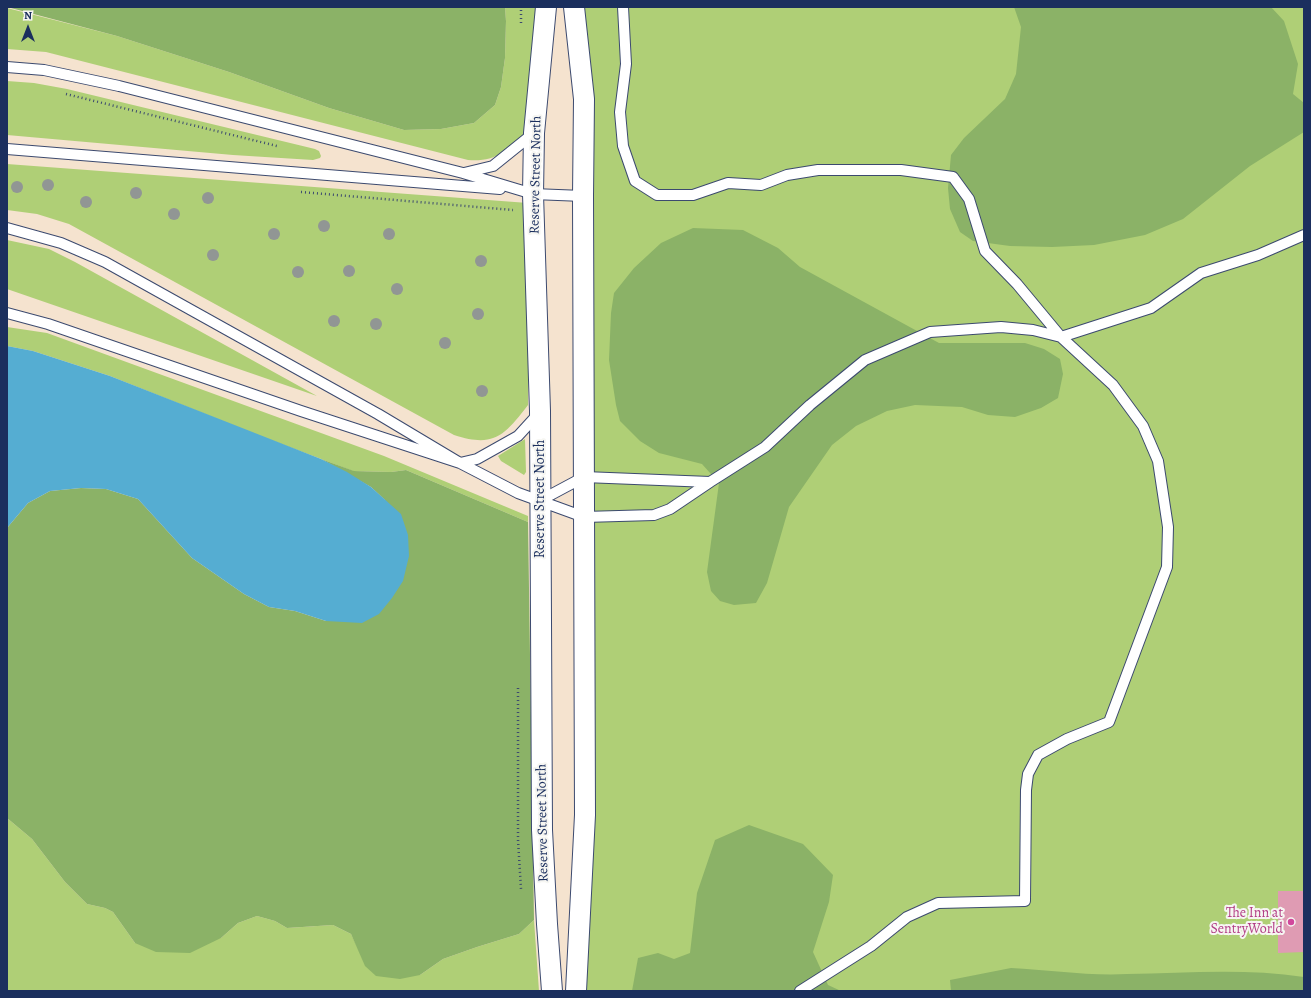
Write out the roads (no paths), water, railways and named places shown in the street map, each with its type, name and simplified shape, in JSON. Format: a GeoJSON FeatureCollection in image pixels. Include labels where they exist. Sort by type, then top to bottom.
{"type":"FeatureCollection","features":[{"type":"Feature","properties":{"kind":"street","name":"Reserve Street North"},"geometry":{"type":"LineString","coordinates":[[546,7],[534,133],[525,192],[540,411],[542,830],[552,991]]}},
{"type":"Feature","properties":{"kind":"street"},"geometry":{"type":"LineString","coordinates":[[574,7],[584,99],[582,196],[585,815],[576,991]]}},
{"type":"Feature","properties":{"kind":"lane"},"geometry":{"type":"LineString","coordinates":[[623,7],[626,64],[620,112],[623,146],[635,181],[657,195],[693,195],[728,183],[760,185],[787,175],[818,170],[901,170],[953,177],[969,199],[986,251],[1017,284],[1061,338],[1113,385],[1144,426],[1158,461],[1168,527],[1167,567],[1109,722],[1067,739],[1038,755],[1028,774],[1026,790],[1025,901],[938,903],[907,917],[870,946],[800,991]]}},
{"type":"Feature","properties":{"kind":"lane"},"geometry":{"type":"LineString","coordinates":[[7,67],[44,70],[119,86],[463,173],[525,192]]}},
{"type":"Feature","properties":{"kind":"lane"},"geometry":{"type":"LineString","coordinates":[[463,173],[493,166],[534,133]]}},
{"type":"Feature","properties":{"kind":"lane"},"geometry":{"type":"LineString","coordinates":[[7,149],[582,196]]}},
{"type":"Feature","properties":{"kind":"lane"},"geometry":{"type":"LineString","coordinates":[[7,228],[61,243],[105,262],[378,414],[460,462],[518,493],[541,500],[584,517],[654,515],[670,509],[765,447],[810,405],[865,360],[930,332],[1001,328],[1034,330],[1061,338],[1151,308],[1201,273],[1258,255],[1304,235]]}},
{"type":"Feature","properties":{"kind":"lane"},"geometry":{"type":"LineString","coordinates":[[7,313],[48,324],[301,411],[460,462],[477,459],[518,436],[540,411]]}},
{"type":"Feature","properties":{"kind":"lane"},"geometry":{"type":"LineString","coordinates":[[541,500],[584,478],[710,482]]}},
{"type":"Feature","properties":{"kind":"water"},"geometry":{"type":"Polygon","coordinates":[[[7,346],[33,351],[110,376],[321,459],[347,472],[371,487],[401,514],[408,535],[409,556],[403,581],[379,614],[362,623],[326,621],[295,611],[269,607],[244,594],[192,558],[138,499],[106,489],[81,488],[50,491],[28,503],[7,528],[7,346]]]}},
{"type":"Feature","properties":{"kind":"place","name":"The Inn at SentryWorld"},"geometry":{"type":"Point","coordinates":[1291,922]}}]}
